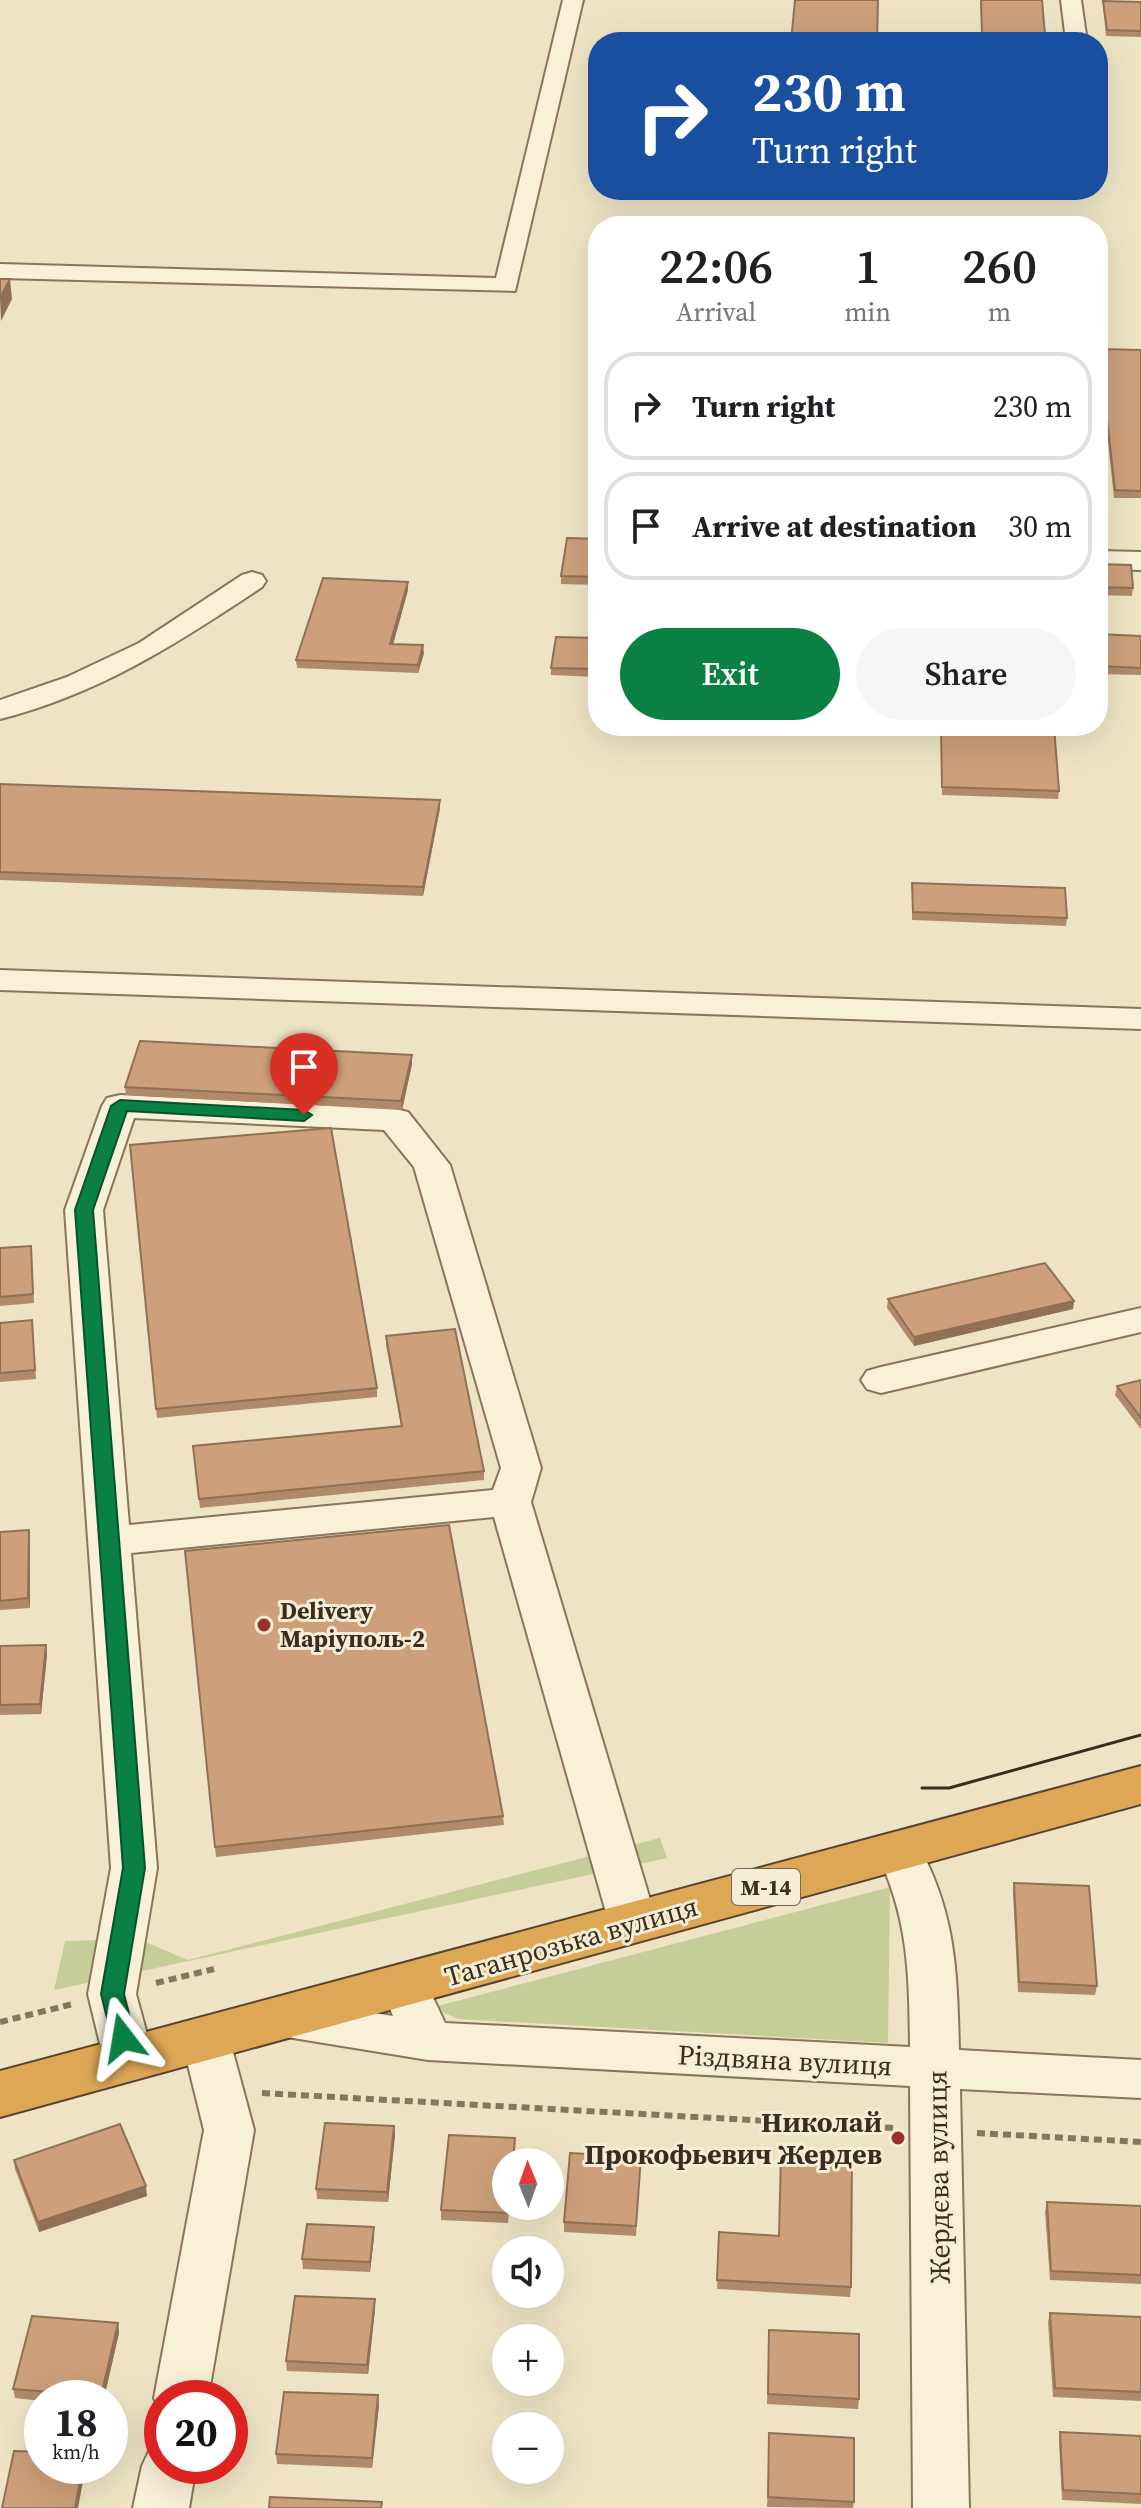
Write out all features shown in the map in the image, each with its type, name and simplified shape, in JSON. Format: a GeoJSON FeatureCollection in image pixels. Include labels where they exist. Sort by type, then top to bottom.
{"type":"FeatureCollection","features":[{"type":"Feature","properties":{"kind":"highway","name":"Таганрозька вулиця"},"geometry":{"type":"LineString","coordinates":[[0,2094],[206,2041],[1141,1785]]}},
{"type":"Feature","properties":{"kind":"street"},"geometry":{"type":"LineString","coordinates":[[0,271],[506,286],[573,0]]}},
{"type":"Feature","properties":{"kind":"street"},"geometry":{"type":"LineString","coordinates":[[1071,0],[1076,32]]}},
{"type":"Feature","properties":{"kind":"street"},"geometry":{"type":"LineString","coordinates":[[1108,560],[1141,561]]}},
{"type":"Feature","properties":{"kind":"street"},"geometry":{"type":"LineString","coordinates":[[0,710],[78,683],[149,649],[252,581]]}},
{"type":"Feature","properties":{"kind":"street"},"geometry":{"type":"LineString","coordinates":[[0,980],[1141,1019]]}},
{"type":"Feature","properties":{"kind":"street"},"geometry":{"type":"LineString","coordinates":[[129,2060],[112,1994],[134,1868],[84,1210],[120,1106],[395,1120],[432,1165],[521,1468],[510,1502],[633,1923]]}},
{"type":"Feature","properties":{"kind":"street"},"geometry":{"type":"LineString","coordinates":[[881,1380],[1141,1320]]}},
{"type":"Feature","properties":{"kind":"street"},"geometry":{"type":"LineString","coordinates":[[109,1541],[510,1502]]}},
{"type":"Feature","properties":{"kind":"street","name":"Жердєва вулиця"},"geometry":{"type":"LineString","coordinates":[[899,1851],[922,1902],[931,1933],[937,2068],[941,2508]]}},
{"type":"Feature","properties":{"kind":"street"},"geometry":{"type":"LineString","coordinates":[[405,1987],[428,2041]]}},
{"type":"Feature","properties":{"kind":"street","name":"Різдвяна вулиця"},"geometry":{"type":"LineString","coordinates":[[287,2018],[428,2041],[1141,2079]]}},
{"type":"Feature","properties":{"kind":"street"},"geometry":{"type":"LineString","coordinates":[[184,2380],[229,2130],[206,2041]]}},
{"type":"Feature","properties":{"kind":"street"},"geometry":{"type":"LineString","coordinates":[[161,2508],[166,2484]]}},
{"type":"Feature","properties":{"kind":"path"},"geometry":{"type":"LineString","coordinates":[[257,2092],[1141,2142]]}},
{"type":"Feature","properties":{"kind":"green space"},"geometry":{"type":"Polygon","coordinates":[[[660,1838],[667,1858],[54,1990],[65,1941],[138,1939],[188,1960],[660,1838]]]}},
{"type":"Feature","properties":{"kind":"green space"},"geometry":{"type":"Polygon","coordinates":[[[890,1887],[888,2043],[458,2019],[444,2013],[438,2006],[890,1887]]]}},
{"type":"Feature","properties":{"kind":"building"},"geometry":{"type":"Polygon","coordinates":[[[795,0],[878,0],[877,32],[792,32],[795,0]]]}},
{"type":"Feature","properties":{"kind":"building"},"geometry":{"type":"Polygon","coordinates":[[[981,0],[1042,0],[1045,32],[982,32],[981,0]]]}},
{"type":"Feature","properties":{"kind":"building"},"geometry":{"type":"Polygon","coordinates":[[[1103,1],[1141,2],[1141,31],[1107,30],[1103,1]]]}},
{"type":"Feature","properties":{"kind":"building"},"geometry":{"type":"Polygon","coordinates":[[[0,279],[10,279],[0,298],[0,279]]]}},
{"type":"Feature","properties":{"kind":"building"},"geometry":{"type":"Polygon","coordinates":[[[1108,349],[1141,350],[1141,491],[1115,490],[1108,428],[1108,349]]]}},
{"type":"Feature","properties":{"kind":"building"},"geometry":{"type":"Polygon","coordinates":[[[567,538],[588,539],[588,577],[561,576],[567,538]]]}},
{"type":"Feature","properties":{"kind":"building"},"geometry":{"type":"Polygon","coordinates":[[[1108,564],[1131,565],[1133,588],[1108,587],[1108,564]]]}},
{"type":"Feature","properties":{"kind":"building"},"geometry":{"type":"Polygon","coordinates":[[[323,578],[408,582],[390,644],[423,645],[418,665],[296,660],[323,578]]]}},
{"type":"Feature","properties":{"kind":"building"},"geometry":{"type":"Polygon","coordinates":[[[1108,634],[1141,636],[1141,668],[1108,666],[1108,634]]]}},
{"type":"Feature","properties":{"kind":"building"},"geometry":{"type":"Polygon","coordinates":[[[556,637],[588,638],[588,669],[551,668],[556,637]]]}},
{"type":"Feature","properties":{"kind":"building"},"geometry":{"type":"Polygon","coordinates":[[[941,736],[1055,736],[1059,791],[942,787],[941,736]]]}},
{"type":"Feature","properties":{"kind":"building"},"geometry":{"type":"Polygon","coordinates":[[[0,784],[440,800],[423,887],[0,872],[0,784]]]}},
{"type":"Feature","properties":{"kind":"building"},"geometry":{"type":"Polygon","coordinates":[[[912,883],[1065,888],[1067,918],[913,912],[912,883]]]}},
{"type":"Feature","properties":{"kind":"building"},"geometry":{"type":"Polygon","coordinates":[[[140,1041],[412,1055],[401,1101],[125,1087],[140,1041]]]}},
{"type":"Feature","properties":{"kind":"building"},"geometry":{"type":"Polygon","coordinates":[[[331,1128],[377,1388],[156,1409],[130,1145],[331,1128]]]}},
{"type":"Feature","properties":{"kind":"building"},"geometry":{"type":"Polygon","coordinates":[[[31,1246],[33,1294],[0,1297],[0,1248],[31,1246]]]}},
{"type":"Feature","properties":{"kind":"building"},"geometry":{"type":"Polygon","coordinates":[[[1045,1263],[1074,1301],[914,1337],[888,1299],[1045,1263]]]}},
{"type":"Feature","properties":{"kind":"building"},"geometry":{"type":"Polygon","coordinates":[[[32,1320],[35,1370],[0,1373],[0,1323],[32,1320]]]}},
{"type":"Feature","properties":{"kind":"building"},"geometry":{"type":"Polygon","coordinates":[[[455,1329],[484,1471],[199,1499],[193,1446],[402,1426],[386,1336],[455,1329]]]}},
{"type":"Feature","properties":{"kind":"building"},"geometry":{"type":"Polygon","coordinates":[[[1141,1380],[1141,1418],[1117,1386],[1141,1380]]]}},
{"type":"Feature","properties":{"kind":"building"},"geometry":{"type":"Polygon","coordinates":[[[449,1525],[503,1816],[215,1847],[185,1551],[449,1525]]]}},
{"type":"Feature","properties":{"kind":"building"},"geometry":{"type":"Polygon","coordinates":[[[29,1530],[28,1598],[0,1601],[0,1532],[29,1530]]]}},
{"type":"Feature","properties":{"kind":"building"},"geometry":{"type":"Polygon","coordinates":[[[46,1645],[40,1704],[0,1705],[0,1646],[46,1645]]]}},
{"type":"Feature","properties":{"kind":"building"},"geometry":{"type":"Polygon","coordinates":[[[1014,1883],[1089,1886],[1097,1986],[1019,1982],[1014,1883]]]}},
{"type":"Feature","properties":{"kind":"building"},"geometry":{"type":"Polygon","coordinates":[[[325,2123],[394,2126],[387,2192],[316,2189],[325,2123]]]}},
{"type":"Feature","properties":{"kind":"building"},"geometry":{"type":"Polygon","coordinates":[[[120,2124],[146,2186],[38,2222],[14,2160],[120,2124]]]}},
{"type":"Feature","properties":{"kind":"building"},"geometry":{"type":"Polygon","coordinates":[[[449,2135],[515,2138],[514,2148],[492,2148],[492,2212],[441,2210],[449,2135]]]}},
{"type":"Feature","properties":{"kind":"building"},"geometry":{"type":"Polygon","coordinates":[[[570,2153],[641,2157],[636,2226],[564,2222],[570,2153]]]}},
{"type":"Feature","properties":{"kind":"building"},"geometry":{"type":"Polygon","coordinates":[[[781,2154],[852,2157],[851,2287],[717,2280],[719,2232],[779,2236],[781,2154]]]}},
{"type":"Feature","properties":{"kind":"building"},"geometry":{"type":"Polygon","coordinates":[[[1047,2202],[1141,2206],[1141,2275],[1051,2271],[1047,2202]]]}},
{"type":"Feature","properties":{"kind":"building"},"geometry":{"type":"Polygon","coordinates":[[[307,2224],[374,2227],[370,2262],[302,2259],[307,2224]]]}},
{"type":"Feature","properties":{"kind":"building"},"geometry":{"type":"Polygon","coordinates":[[[295,2296],[375,2299],[367,2365],[286,2361],[295,2296]]]}},
{"type":"Feature","properties":{"kind":"building"},"geometry":{"type":"Polygon","coordinates":[[[1050,2313],[1141,2317],[1141,2392],[1055,2388],[1050,2313]]]}},
{"type":"Feature","properties":{"kind":"building"},"geometry":{"type":"Polygon","coordinates":[[[32,2316],[118,2323],[105,2380],[24,2380],[24,2390],[13,2389],[32,2316]]]}},
{"type":"Feature","properties":{"kind":"building"},"geometry":{"type":"Polygon","coordinates":[[[769,2330],[859,2334],[859,2399],[768,2394],[769,2330]]]}},
{"type":"Feature","properties":{"kind":"building"},"geometry":{"type":"Polygon","coordinates":[[[284,2392],[378,2395],[372,2458],[276,2454],[284,2392]]]}},
{"type":"Feature","properties":{"kind":"building"},"geometry":{"type":"Polygon","coordinates":[[[1060,2432],[1141,2436],[1141,2494],[1063,2490],[1060,2432]]]}},
{"type":"Feature","properties":{"kind":"building"},"geometry":{"type":"Polygon","coordinates":[[[769,2433],[854,2438],[854,2502],[768,2497],[769,2433]]]}},
{"type":"Feature","properties":{"kind":"building"},"geometry":{"type":"Polygon","coordinates":[[[14,2451],[24,2451],[24,2484],[80,2484],[75,2508],[2,2508],[14,2451]]]}},
{"type":"Feature","properties":{"kind":"building"},"geometry":{"type":"Polygon","coordinates":[[[270,2497],[382,2502],[381,2508],[269,2508],[270,2497]]]}},
{"type":"Feature","properties":{"kind":"tram line"},"geometry":{"type":"LineString","coordinates":[[922,1788],[949,1788],[1141,1735]]}},
{"type":"Feature","properties":{"kind":"place","name":"Delivery Марiуполь-2"},"geometry":{"type":"Point","coordinates":[264,1625]}},
{"type":"Feature","properties":{"kind":"place","name":"Николай Прокофьевич Жердев"},"geometry":{"type":"Point","coordinates":[898,2138]}},
{"type":"Feature","properties":{"kind":"route"},"geometry":{"type":"LineString","coordinates":[[123,2038],[112,1994],[134,1868],[84,1210],[120,1106],[304,1115]]}}]}
